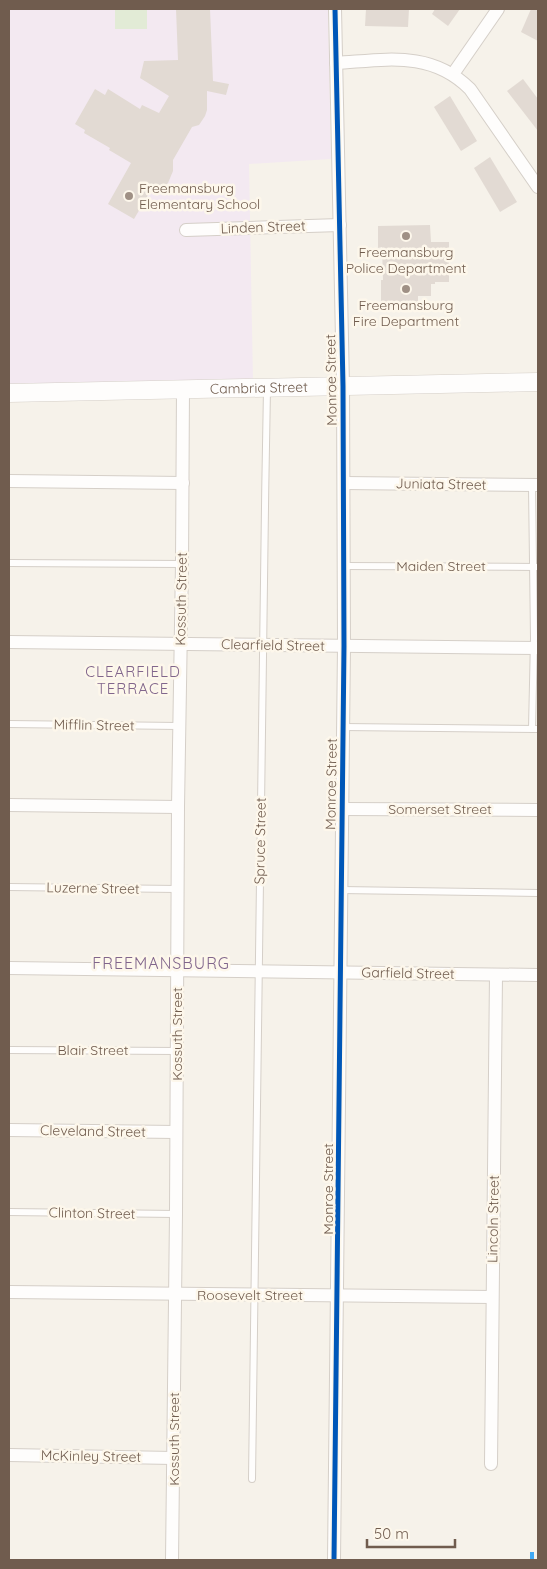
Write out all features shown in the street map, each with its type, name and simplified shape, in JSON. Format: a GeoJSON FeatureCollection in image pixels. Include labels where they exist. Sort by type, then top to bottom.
{"type":"FeatureCollection","features":[{"type":"Feature","properties":{"kind":"street","name":"Monroe Street"},"geometry":{"type":"LineString","coordinates":[[334,1560],[344,646],[343,386],[335,9]]}},
{"type":"Feature","properties":{"kind":"street"},"geometry":{"type":"LineString","coordinates":[[453,74],[498,9]]}},
{"type":"Feature","properties":{"kind":"street"},"geometry":{"type":"LineString","coordinates":[[336,63],[414,60],[440,67],[453,74],[470,88],[538,187]]}},
{"type":"Feature","properties":{"kind":"street","name":"Linden Street"},"geometry":{"type":"LineString","coordinates":[[186,230],[340,225]]}},
{"type":"Feature","properties":{"kind":"street","name":"Cambria Street"},"geometry":{"type":"LineString","coordinates":[[9,393],[538,382]]}},
{"type":"Feature","properties":{"kind":"street","name":"Kossuth Street"},"geometry":{"type":"LineString","coordinates":[[172,1560],[183,388]]}},
{"type":"Feature","properties":{"kind":"street"},"geometry":{"type":"LineString","coordinates":[[9,481],[183,483]]}},
{"type":"Feature","properties":{"kind":"street","name":"Juniata Street"},"geometry":{"type":"LineString","coordinates":[[344,483],[535,485]]}},
{"type":"Feature","properties":{"kind":"street","name":"Clearfield Street"},"geometry":{"type":"LineString","coordinates":[[9,642],[536,648]]}},
{"type":"Feature","properties":{"kind":"street"},"geometry":{"type":"LineString","coordinates":[[9,805],[178,807]]}},
{"type":"Feature","properties":{"kind":"street","name":"Somerset Street"},"geometry":{"type":"LineString","coordinates":[[342,809],[538,810]]}},
{"type":"Feature","properties":{"kind":"street","name":"Garfield Street"},"geometry":{"type":"LineString","coordinates":[[9,968],[538,975]]}},
{"type":"Feature","properties":{"kind":"street","name":"Lincoln Street"},"geometry":{"type":"LineString","coordinates":[[490,1464],[496,975]]}},
{"type":"Feature","properties":{"kind":"street","name":"Cleveland Street"},"geometry":{"type":"LineString","coordinates":[[9,1130],[176,1132]]}},
{"type":"Feature","properties":{"kind":"street","name":"Roosevelt Street"},"geometry":{"type":"LineString","coordinates":[[9,1292],[492,1297]]}},
{"type":"Feature","properties":{"kind":"street","name":"McKinley Street"},"geometry":{"type":"LineString","coordinates":[[9,1455],[174,1458]]}},
{"type":"Feature","properties":{"kind":"lane","name":"Spruce Street"},"geometry":{"type":"LineString","coordinates":[[252,1479],[256,1295],[258,971],[266,387]]}},
{"type":"Feature","properties":{"kind":"lane"},"geometry":{"type":"LineString","coordinates":[[343,727],[535,729],[535,485]]}},
{"type":"Feature","properties":{"kind":"lane"},"geometry":{"type":"LineString","coordinates":[[9,563],[182,564]]}},
{"type":"Feature","properties":{"kind":"lane","name":"Maiden Street"},"geometry":{"type":"LineString","coordinates":[[344,566],[536,566]]}},
{"type":"Feature","properties":{"kind":"lane","name":"Mifflin Street"},"geometry":{"type":"LineString","coordinates":[[9,724],[179,726]]}},
{"type":"Feature","properties":{"kind":"lane","name":"Luzerne Street"},"geometry":{"type":"LineString","coordinates":[[9,887],[177,889]]}},
{"type":"Feature","properties":{"kind":"lane"},"geometry":{"type":"LineString","coordinates":[[341,890],[538,893]]}},
{"type":"Feature","properties":{"kind":"lane","name":"Blair Street"},"geometry":{"type":"LineString","coordinates":[[9,1050],[177,1051]]}},
{"type":"Feature","properties":{"kind":"lane","name":"Clinton Street"},"geometry":{"type":"LineString","coordinates":[[9,1212],[176,1214]]}},
{"type":"Feature","properties":{"kind":"shaded area","name":"Freemansburg Elementary School"},"geometry":{"type":"Polygon","coordinates":[[[9,9],[328,9],[331,159],[249,164],[253,382],[9,386],[9,9]]]}},
{"type":"Feature","properties":{"kind":"green space"},"geometry":{"type":"Polygon","coordinates":[[[115,9],[147,9],[147,29],[115,29],[115,9]]]}},
{"type":"Feature","properties":{"kind":"building"},"geometry":{"type":"Polygon","coordinates":[[[176,9],[210,9],[213,81],[229,84],[226,95],[207,91],[207,110],[205,116],[199,125],[192,127],[173,160],[173,171],[168,183],[161,189],[151,190],[134,219],[108,204],[131,163],[84,133],[85,130],[75,124],[95,89],[105,95],[108,89],[140,109],[142,105],[159,113],[169,96],[140,78],[144,61],[178,60],[176,9]]]}},
{"type":"Feature","properties":{"kind":"building"},"geometry":{"type":"Polygon","coordinates":[[[366,9],[409,9],[408,27],[365,26],[366,9]]]}},
{"type":"Feature","properties":{"kind":"building"},"geometry":{"type":"Polygon","coordinates":[[[435,9],[460,9],[448,26],[432,14],[435,9]]]}},
{"type":"Feature","properties":{"kind":"building"},"geometry":{"type":"Polygon","coordinates":[[[531,9],[538,9],[538,41],[521,32],[531,9]]]}},
{"type":"Feature","properties":{"kind":"building"},"geometry":{"type":"Polygon","coordinates":[[[523,79],[538,99],[538,131],[507,91],[523,79]]]}},
{"type":"Feature","properties":{"kind":"building"},"geometry":{"type":"Polygon","coordinates":[[[450,96],[477,141],[461,151],[434,107],[450,96]]]}},
{"type":"Feature","properties":{"kind":"building"},"geometry":{"type":"Polygon","coordinates":[[[490,157],[517,202],[500,212],[474,168],[490,157]]]}},
{"type":"Feature","properties":{"kind":"building"},"geometry":{"type":"Polygon","coordinates":[[[430,225],[431,242],[449,242],[449,282],[435,282],[435,284],[431,284],[431,296],[418,296],[418,302],[381,302],[381,280],[383,280],[382,247],[378,248],[378,226],[430,225]]]}},
{"type":"Feature","properties":{"kind":"marked path"},"geometry":{"type":"LineString","coordinates":[[532,1550],[532,1560]]}},
{"type":"Feature","properties":{"kind":"cycle path"},"geometry":{"type":"LineString","coordinates":[[334,1560],[344,646],[343,386],[335,9]]}},
{"type":"Feature","properties":{"kind":"place","name":"Freemansburg Elementary School"},"geometry":{"type":"Point","coordinates":[129,196]}},
{"type":"Feature","properties":{"kind":"place","name":"Freemansburg Police Department"},"geometry":{"type":"Point","coordinates":[406,236]}},
{"type":"Feature","properties":{"kind":"place","name":"Freemansburg Fire Department"},"geometry":{"type":"Point","coordinates":[406,289]}},
{"type":"Feature","properties":{"kind":"district","name":"CLEARFIELD TERRACE"},"geometry":{"type":"Point","coordinates":[133,680]}},
{"type":"Feature","properties":{"kind":"district","name":"FREEMANSBURG"},"geometry":{"type":"Point","coordinates":[161,963]}}]}
